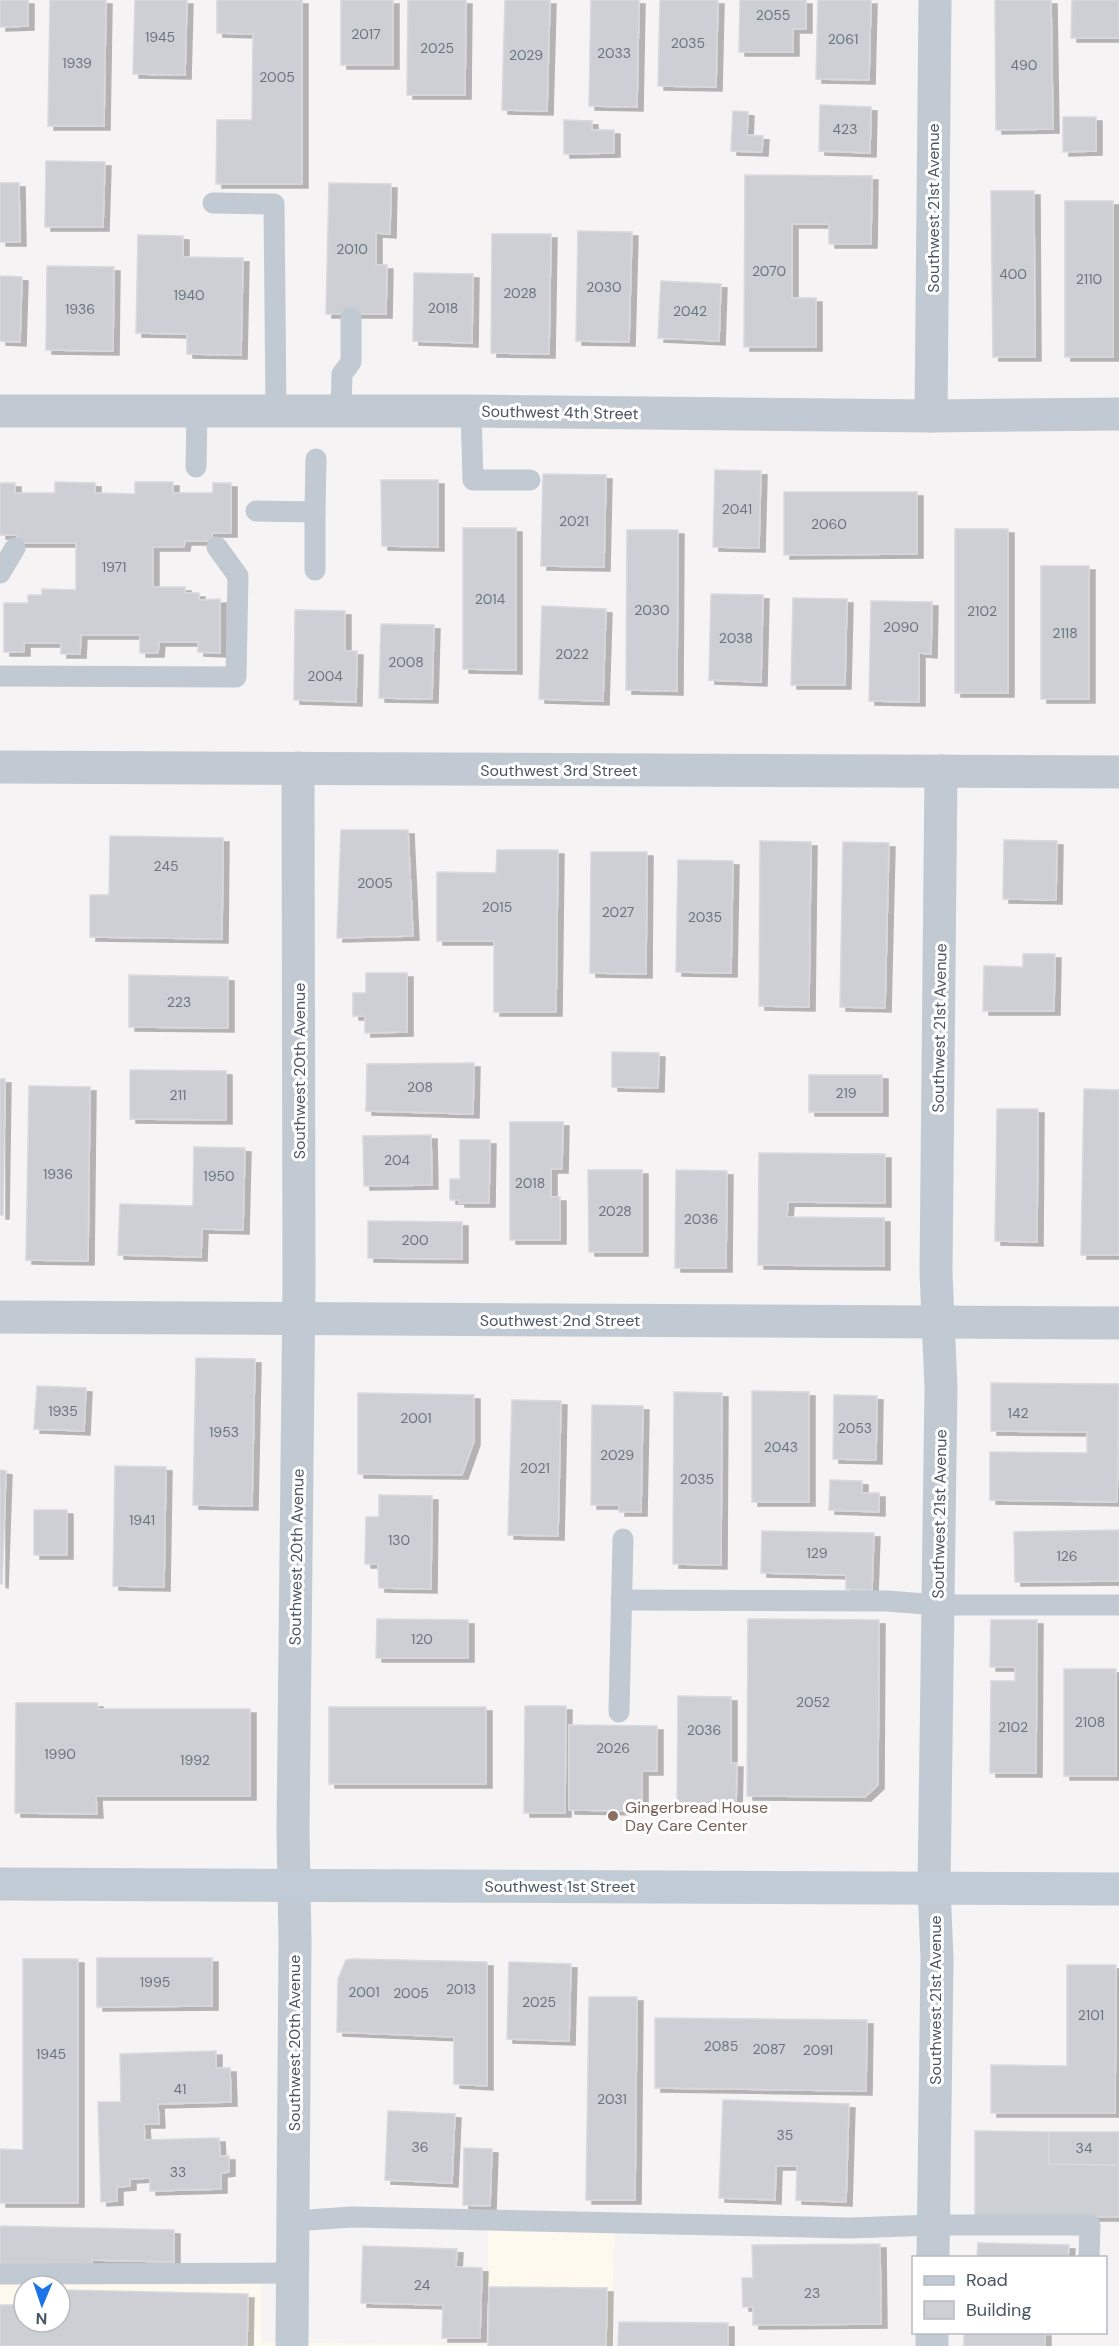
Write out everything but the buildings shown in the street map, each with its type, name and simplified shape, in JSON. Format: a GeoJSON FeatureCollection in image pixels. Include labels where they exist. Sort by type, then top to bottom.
{"type":"FeatureCollection","features":[{"type":"Feature","properties":{"kind":"main road","name":"Southwest 1st Street"},"geometry":{"type":"LineString","coordinates":[[0,1884],[1119,1889]]}},
{"type":"Feature","properties":{"kind":"street","name":"Southwest 21st Avenue"},"geometry":{"type":"LineString","coordinates":[[931,416],[935,0]]}},
{"type":"Feature","properties":{"kind":"street","name":"Southwest 4th Street"},"geometry":{"type":"LineString","coordinates":[[0,411],[471,411],[931,416],[1119,414]]}},
{"type":"Feature","properties":{"kind":"street","name":"Southwest 3rd Street"},"geometry":{"type":"LineString","coordinates":[[0,767],[1119,772]]}},
{"type":"Feature","properties":{"kind":"street","name":"Southwest 20th Avenue"},"geometry":{"type":"LineString","coordinates":[[292,2346],[295,1886],[293,1831],[299,1319],[298,768]]}},
{"type":"Feature","properties":{"kind":"street","name":"Southwest 21st Avenue"},"geometry":{"type":"LineString","coordinates":[[933,2256],[937,1958],[934,1888],[941,1387],[936,1273],[941,771]]}},
{"type":"Feature","properties":{"kind":"street","name":"Southwest 2nd Street"},"geometry":{"type":"LineString","coordinates":[[0,1317],[1119,1323]]}},
{"type":"Feature","properties":{"kind":"lane"},"geometry":{"type":"LineString","coordinates":[[213,203],[274,204],[276,411]]}},
{"type":"Feature","properties":{"kind":"lane"},"geometry":{"type":"LineString","coordinates":[[341,411],[342,374],[351,362],[351,318]]}},
{"type":"Feature","properties":{"kind":"lane"},"geometry":{"type":"LineString","coordinates":[[196,467],[197,411]]}},
{"type":"Feature","properties":{"kind":"lane"},"geometry":{"type":"LineString","coordinates":[[471,411],[473,480],[530,480]]}},
{"type":"Feature","properties":{"kind":"lane"},"geometry":{"type":"LineString","coordinates":[[315,570],[316,459]]}},
{"type":"Feature","properties":{"kind":"lane"},"geometry":{"type":"LineString","coordinates":[[256,511],[315,512]]}},
{"type":"Feature","properties":{"kind":"lane"},"geometry":{"type":"LineString","coordinates":[[0,676],[236,676],[237,576],[217,547]]}},
{"type":"Feature","properties":{"kind":"lane"},"geometry":{"type":"LineString","coordinates":[[0,573],[15,548]]}},
{"type":"Feature","properties":{"kind":"lane"},"geometry":{"type":"LineString","coordinates":[[619,1712],[623,1539]]}},
{"type":"Feature","properties":{"kind":"lane"},"geometry":{"type":"LineString","coordinates":[[621,1600],[887,1601],[938,1605],[1119,1605]]}},
{"type":"Feature","properties":{"kind":"lane"},"geometry":{"type":"LineString","coordinates":[[293,2221],[352,2217],[850,2228],[934,2225],[1090,2225],[1089,2256]]}},
{"type":"Feature","properties":{"kind":"lane"},"geometry":{"type":"LineString","coordinates":[[0,2274],[293,2273]]}},
{"type":"Feature","properties":{"kind":"shaded area"},"geometry":{"type":"Polygon","coordinates":[[[488,2230],[614,2232],[612,2346],[0,2346],[0,2279],[12,2279],[12,2334],[72,2334],[72,2279],[261,2279],[261,2342],[488,2345],[488,2230]]]}},
{"type":"Feature","properties":{"kind":"place","name":"Gingerbread House Day Care Center"},"geometry":{"type":"Point","coordinates":[613,1816]}}]}
